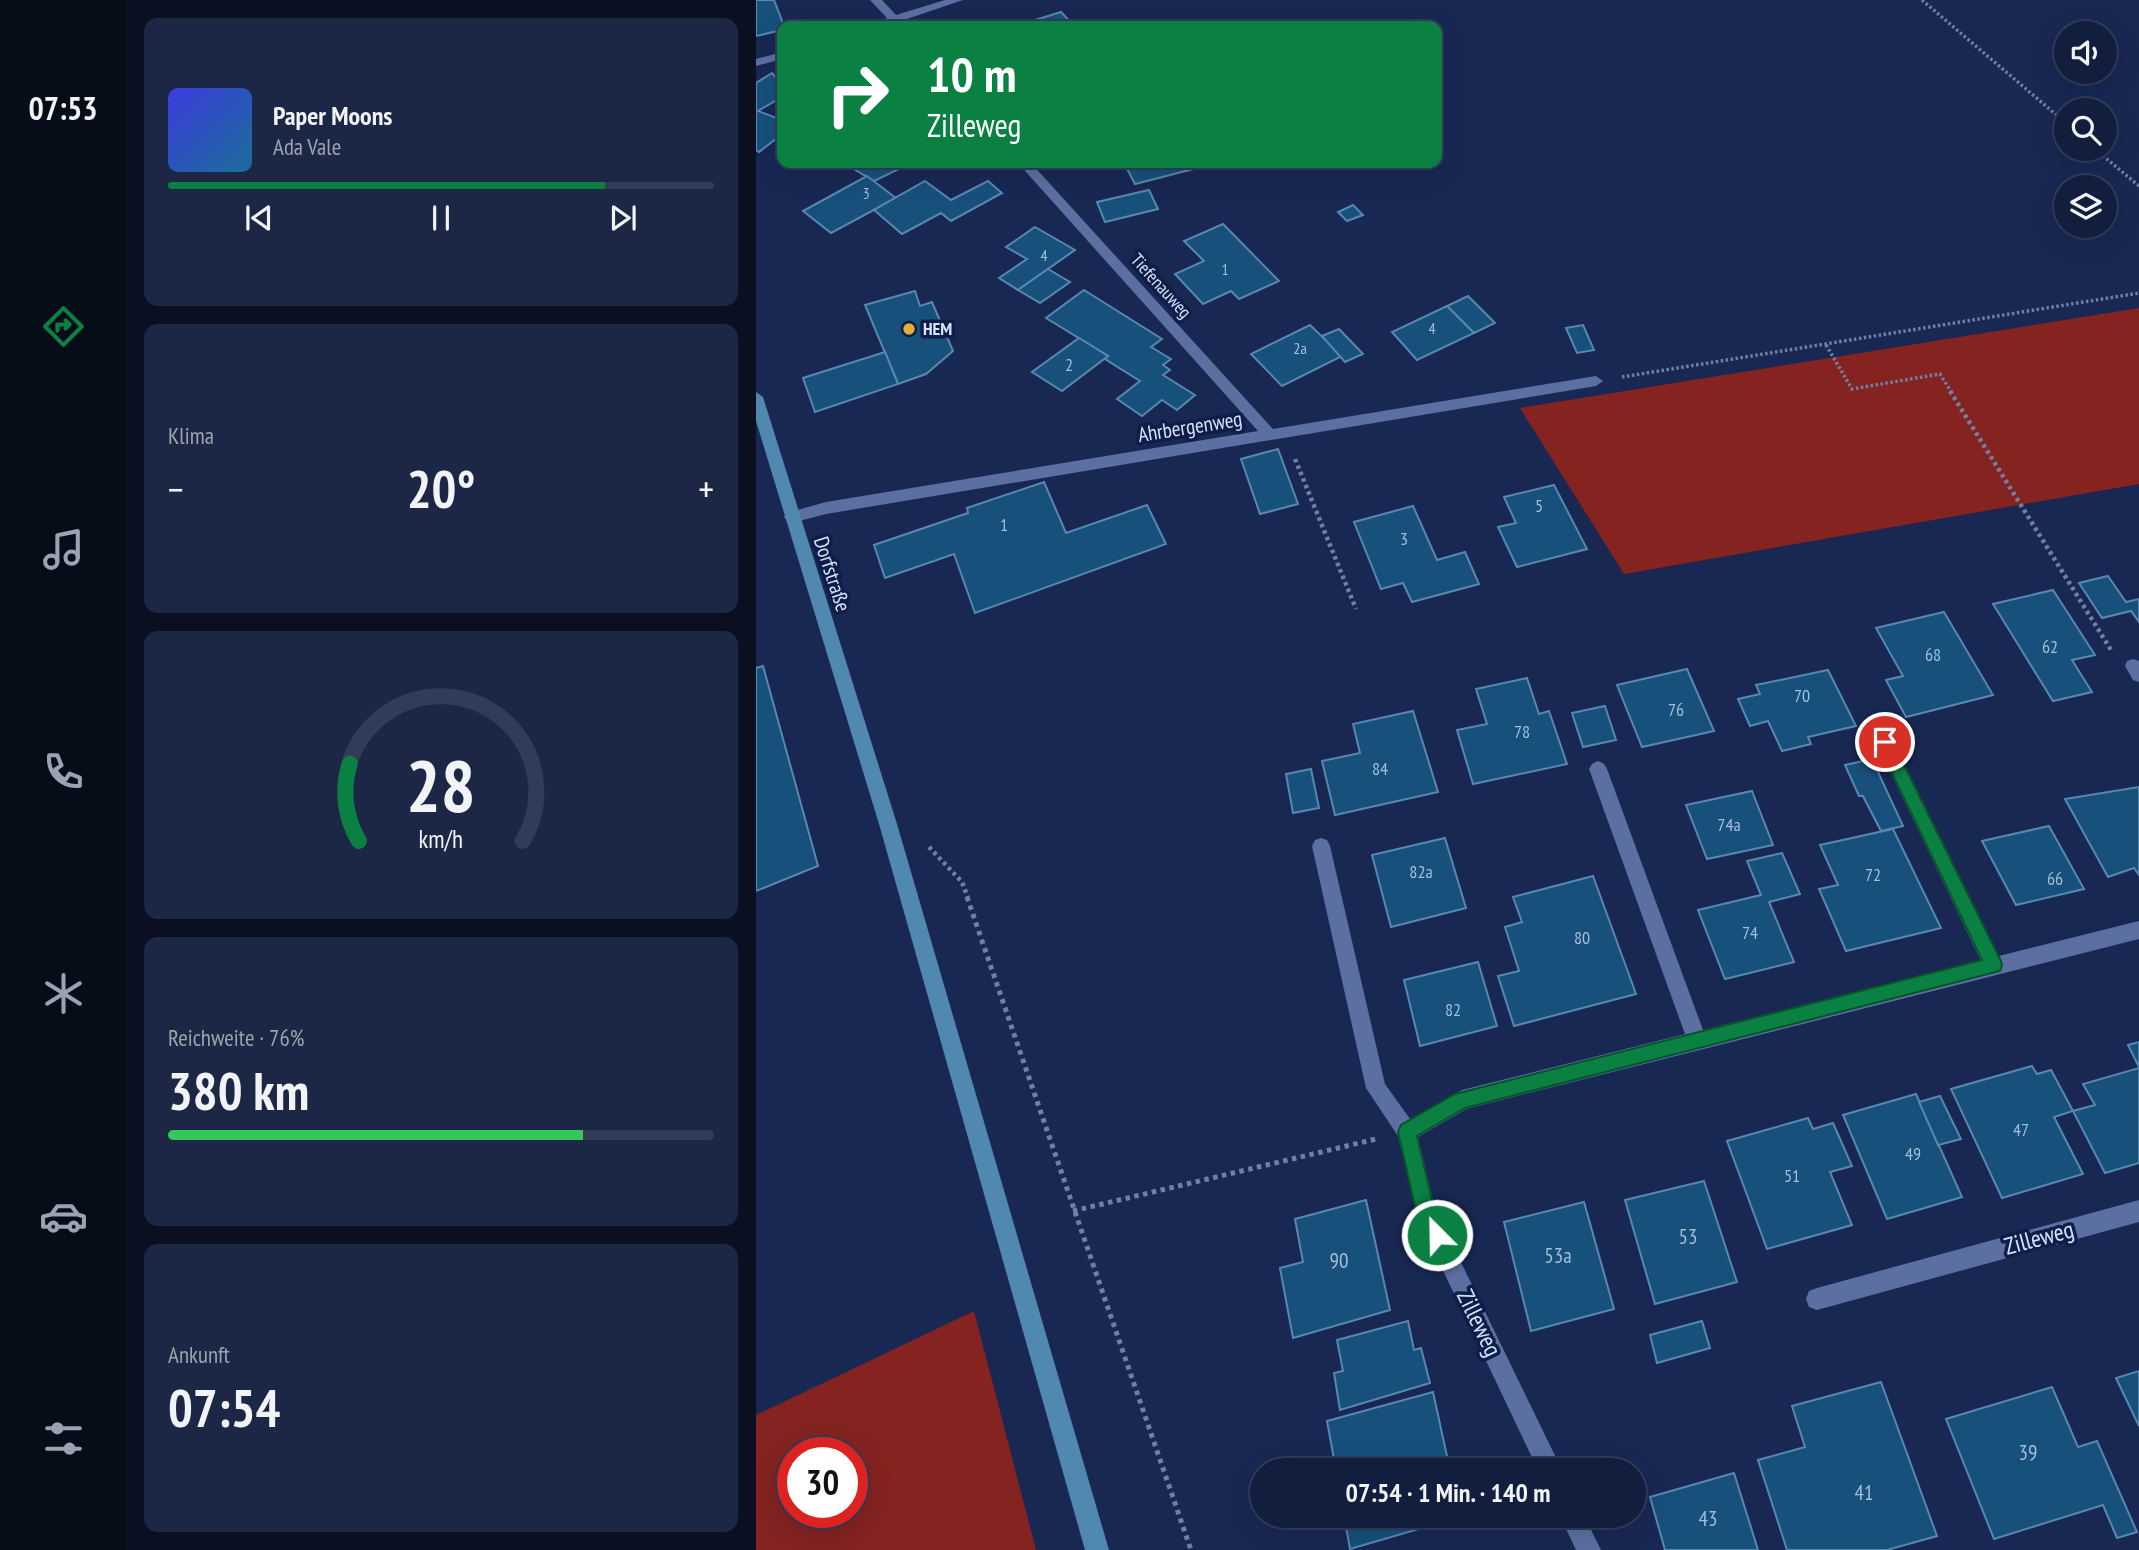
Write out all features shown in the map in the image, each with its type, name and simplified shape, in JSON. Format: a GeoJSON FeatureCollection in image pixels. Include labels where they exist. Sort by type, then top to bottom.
{"type":"FeatureCollection","features":[{"type":"Feature","properties":{"kind":"street"},"geometry":{"type":"LineString","coordinates":[[876,0],[896,21]]}},
{"type":"Feature","properties":{"kind":"street"},"geometry":{"type":"LineString","coordinates":[[903,21],[957,0]]}},
{"type":"Feature","properties":{"kind":"street"},"geometry":{"type":"LineString","coordinates":[[756,63],[777,57]]}},
{"type":"Feature","properties":{"kind":"street","name":"Tiefenauweg"},"geometry":{"type":"LineString","coordinates":[[1029,168],[1277,434]]}},
{"type":"Feature","properties":{"kind":"street","name":"Ahrbergenweg"},"geometry":{"type":"LineString","coordinates":[[792,517],[826,508],[1596,381]]}},
{"type":"Feature","properties":{"kind":"street","name":"Dorfstraße"},"geometry":{"type":"LineString","coordinates":[[756,397],[869,763],[1097,1550]]}},
{"type":"Feature","properties":{"kind":"street"},"geometry":{"type":"LineString","coordinates":[[1885,742],[1993,965]]}},
{"type":"Feature","properties":{"kind":"street"},"geometry":{"type":"LineString","coordinates":[[1598,769],[1696,1040]]}},
{"type":"Feature","properties":{"kind":"street","name":"Zilleweg"},"geometry":{"type":"LineString","coordinates":[[1321,846],[1376,1088],[1407,1132],[1425,1211],[1544,1458]]}},
{"type":"Feature","properties":{"kind":"street"},"geometry":{"type":"LineString","coordinates":[[1407,1132],[1462,1100],[2139,930]]}},
{"type":"Feature","properties":{"kind":"street","name":"Zilleweg"},"geometry":{"type":"LineString","coordinates":[[1817,1299],[2139,1211]]}},
{"type":"Feature","properties":{"kind":"street"},"geometry":{"type":"LineString","coordinates":[[1578,1528],[1588,1550]]}},
{"type":"Feature","properties":{"kind":"path"},"geometry":{"type":"LineString","coordinates":[[1922,0],[2054,113]]}},
{"type":"Feature","properties":{"kind":"path"},"geometry":{"type":"LineString","coordinates":[[2109,161],[2139,186]]}},
{"type":"Feature","properties":{"kind":"path"},"geometry":{"type":"LineString","coordinates":[[1596,381],[2139,293]]}},
{"type":"Feature","properties":{"kind":"path"},"geometry":{"type":"LineString","coordinates":[[1826,345],[1852,389],[1940,374],[2114,655],[2136,671]]}},
{"type":"Feature","properties":{"kind":"path"},"geometry":{"type":"LineString","coordinates":[[1277,434],[1356,609]]}},
{"type":"Feature","properties":{"kind":"path"},"geometry":{"type":"LineString","coordinates":[[929,847],[962,881],[1073,1212],[1191,1550]]}},
{"type":"Feature","properties":{"kind":"path"},"geometry":{"type":"LineString","coordinates":[[1073,1212],[1407,1132]]}},
{"type":"Feature","properties":{"kind":"shaded area"},"geometry":{"type":"Polygon","coordinates":[[[2139,308],[2139,484],[1624,574],[1520,408],[2139,308]]]}},
{"type":"Feature","properties":{"kind":"shaded area"},"geometry":{"type":"Polygon","coordinates":[[[974,1311],[1036,1550],[756,1550],[756,1415],[974,1311]]]}},
{"type":"Feature","properties":{"kind":"building"},"geometry":{"type":"Polygon","coordinates":[[[756,0],[774,0],[782,21],[777,21],[777,31],[756,36],[756,0]]]}},
{"type":"Feature","properties":{"kind":"building"},"geometry":{"type":"Polygon","coordinates":[[[1061,12],[1069,21],[1032,21],[1061,12]]]}},
{"type":"Feature","properties":{"kind":"building"},"geometry":{"type":"Polygon","coordinates":[[[772,73],[777,79],[777,100],[758,111],[777,118],[777,138],[759,152],[756,150],[756,83],[772,73]]]}},
{"type":"Feature","properties":{"kind":"building"},"geometry":{"type":"Polygon","coordinates":[[[856,168],[901,168],[874,181],[854,169],[856,168]]]}},
{"type":"Feature","properties":{"kind":"building"},"geometry":{"type":"Polygon","coordinates":[[[1127,168],[1197,168],[1135,184],[1127,168]]]}},
{"type":"Feature","properties":{"kind":"building"},"geometry":{"type":"Polygon","coordinates":[[[867,176],[896,198],[831,233],[803,211],[867,176]]]}},
{"type":"Feature","properties":{"kind":"building"},"geometry":{"type":"Polygon","coordinates":[[[925,181],[951,200],[988,181],[1002,193],[951,221],[941,213],[902,234],[874,210],[925,181]]]}},
{"type":"Feature","properties":{"kind":"building"},"geometry":{"type":"Polygon","coordinates":[[[1149,190],[1158,209],[1105,222],[1097,202],[1149,190]]]}},
{"type":"Feature","properties":{"kind":"building"},"geometry":{"type":"Polygon","coordinates":[[[1353,205],[1363,215],[1347,221],[1338,212],[1353,205]]]}},
{"type":"Feature","properties":{"kind":"building"},"geometry":{"type":"Polygon","coordinates":[[[1223,224],[1279,281],[1239,299],[1231,291],[1203,304],[1175,274],[1204,261],[1184,241],[1223,224]]]}},
{"type":"Feature","properties":{"kind":"building"},"geometry":{"type":"Polygon","coordinates":[[[1035,227],[1075,250],[1018,290],[999,278],[1027,259],[1006,247],[1035,227]]]}},
{"type":"Feature","properties":{"kind":"building"},"geometry":{"type":"Polygon","coordinates":[[[1048,269],[1070,282],[1040,303],[1018,290],[1048,269]]]}},
{"type":"Feature","properties":{"kind":"building"},"geometry":{"type":"Polygon","coordinates":[[[1084,290],[1162,339],[1151,347],[1171,359],[1163,365],[1170,370],[1163,375],[1195,395],[1177,410],[1162,400],[1142,416],[1117,399],[1140,381],[1105,359],[1108,356],[1046,318],[1084,290]]]}},
{"type":"Feature","properties":{"kind":"building","name":"HEM"},"geometry":{"type":"Polygon","coordinates":[[[915,291],[920,306],[932,302],[953,351],[926,374],[898,384],[865,305],[915,291]]]}},
{"type":"Feature","properties":{"kind":"building"},"geometry":{"type":"Polygon","coordinates":[[[1468,296],[1495,323],[1474,333],[1447,306],[1468,296]]]}},
{"type":"Feature","properties":{"kind":"building"},"geometry":{"type":"Polygon","coordinates":[[[1447,306],[1474,333],[1417,360],[1392,332],[1447,306]]]}},
{"type":"Feature","properties":{"kind":"building"},"geometry":{"type":"Polygon","coordinates":[[[1310,325],[1342,356],[1282,386],[1251,354],[1310,325]]]}},
{"type":"Feature","properties":{"kind":"building"},"geometry":{"type":"Polygon","coordinates":[[[1583,325],[1594,350],[1577,353],[1566,328],[1583,325]]]}},
{"type":"Feature","properties":{"kind":"building"},"geometry":{"type":"Polygon","coordinates":[[[1339,329],[1363,354],[1345,362],[1322,336],[1339,329]]]}},
{"type":"Feature","properties":{"kind":"building"},"geometry":{"type":"Polygon","coordinates":[[[1079,338],[1108,356],[1062,391],[1032,372],[1079,338]]]}},
{"type":"Feature","properties":{"kind":"building"},"geometry":{"type":"Polygon","coordinates":[[[885,352],[898,384],[815,412],[803,378],[885,352]]]}},
{"type":"Feature","properties":{"kind":"building"},"geometry":{"type":"Polygon","coordinates":[[[1278,449],[1298,504],[1260,514],[1241,459],[1278,449]]]}},
{"type":"Feature","properties":{"kind":"building"},"geometry":{"type":"Polygon","coordinates":[[[1044,482],[1066,533],[1147,505],[1166,544],[975,613],[954,554],[885,578],[874,545],[968,513],[967,508],[1044,482]]]}},
{"type":"Feature","properties":{"kind":"building"},"geometry":{"type":"Polygon","coordinates":[[[1554,485],[1587,549],[1517,567],[1498,527],[1516,523],[1504,497],[1554,485]]]}},
{"type":"Feature","properties":{"kind":"building"},"geometry":{"type":"Polygon","coordinates":[[[1413,506],[1437,560],[1465,552],[1479,584],[1412,602],[1403,583],[1381,589],[1354,522],[1413,506]]]}},
{"type":"Feature","properties":{"kind":"building"},"geometry":{"type":"Polygon","coordinates":[[[2108,576],[2126,602],[2139,599],[2139,622],[2131,611],[2102,618],[2079,583],[2108,576]]]}},
{"type":"Feature","properties":{"kind":"building"},"geometry":{"type":"Polygon","coordinates":[[[2053,590],[2095,655],[2072,660],[2092,692],[2053,701],[1993,604],[2053,590]]]}},
{"type":"Feature","properties":{"kind":"building"},"geometry":{"type":"Polygon","coordinates":[[[1944,612],[1993,695],[1906,717],[1886,680],[1903,676],[1876,628],[1944,612]]]}},
{"type":"Feature","properties":{"kind":"building"},"geometry":{"type":"Polygon","coordinates":[[[763,666],[818,866],[756,891],[756,668],[763,666]]]}},
{"type":"Feature","properties":{"kind":"building"},"geometry":{"type":"Polygon","coordinates":[[[1687,669],[1714,731],[1642,747],[1617,685],[1687,669]]]}},
{"type":"Feature","properties":{"kind":"building"},"geometry":{"type":"Polygon","coordinates":[[[1828,670],[1856,726],[1808,737],[1811,744],[1782,751],[1768,721],[1750,726],[1738,699],[1760,694],[1756,685],[1828,670]]]}},
{"type":"Feature","properties":{"kind":"building"},"geometry":{"type":"Polygon","coordinates":[[[1527,678],[1539,714],[1549,711],[1567,764],[1473,784],[1457,730],[1487,724],[1476,689],[1527,678]]]}},
{"type":"Feature","properties":{"kind":"building"},"geometry":{"type":"Polygon","coordinates":[[[1605,706],[1616,740],[1583,747],[1572,713],[1605,706]]]}},
{"type":"Feature","properties":{"kind":"building"},"geometry":{"type":"Polygon","coordinates":[[[1413,711],[1438,792],[1335,815],[1322,761],[1360,753],[1353,724],[1413,711]]]}},
{"type":"Feature","properties":{"kind":"building"},"geometry":{"type":"Polygon","coordinates":[[[1872,759],[1903,826],[1881,831],[1863,796],[1859,796],[1845,765],[1872,759]]]}},
{"type":"Feature","properties":{"kind":"building"},"geometry":{"type":"Polygon","coordinates":[[[1311,769],[1319,808],[1293,813],[1286,774],[1311,769]]]}},
{"type":"Feature","properties":{"kind":"building"},"geometry":{"type":"Polygon","coordinates":[[[2139,787],[2139,875],[2134,868],[2108,877],[2065,799],[2139,787]]]}},
{"type":"Feature","properties":{"kind":"building"},"geometry":{"type":"Polygon","coordinates":[[[1752,791],[1773,845],[1707,859],[1686,805],[1752,791]]]}},
{"type":"Feature","properties":{"kind":"building"},"geometry":{"type":"Polygon","coordinates":[[[2049,826],[2084,889],[2016,905],[1982,841],[2049,826]]]}},
{"type":"Feature","properties":{"kind":"building"},"geometry":{"type":"Polygon","coordinates":[[[1893,829],[1941,928],[1846,951],[1819,889],[1838,885],[1820,845],[1893,829]]]}},
{"type":"Feature","properties":{"kind":"building"},"geometry":{"type":"Polygon","coordinates":[[[1445,838],[1466,908],[1391,927],[1372,855],[1445,838]]]}},
{"type":"Feature","properties":{"kind":"building"},"geometry":{"type":"Polygon","coordinates":[[[1782,853],[1800,894],[1769,902],[1794,962],[1725,979],[1698,910],[1761,895],[1747,861],[1782,853]]]}},
{"type":"Feature","properties":{"kind":"building"},"geometry":{"type":"Polygon","coordinates":[[[1593,876],[1636,994],[1514,1026],[1498,976],[1519,971],[1505,927],[1522,922],[1513,897],[1593,876]]]}},
{"type":"Feature","properties":{"kind":"building"},"geometry":{"type":"Polygon","coordinates":[[[1478,962],[1497,1026],[1420,1046],[1404,980],[1478,962]]]}},
{"type":"Feature","properties":{"kind":"building"},"geometry":{"type":"Polygon","coordinates":[[[2139,1042],[2139,1067],[2128,1045],[2139,1042]]]}},
{"type":"Feature","properties":{"kind":"building"},"geometry":{"type":"Polygon","coordinates":[[[2032,1066],[2037,1074],[2051,1070],[2073,1111],[2054,1117],[2083,1174],[2002,1198],[1951,1089],[2032,1066]]]}},
{"type":"Feature","properties":{"kind":"building"},"geometry":{"type":"Polygon","coordinates":[[[2139,1068],[2139,1163],[2105,1173],[2073,1111],[2095,1105],[2083,1084],[2139,1068]]]}},
{"type":"Feature","properties":{"kind":"building"},"geometry":{"type":"Polygon","coordinates":[[[1916,1094],[1962,1197],[1887,1219],[1843,1115],[1916,1094]]]}},
{"type":"Feature","properties":{"kind":"building"},"geometry":{"type":"Polygon","coordinates":[[[1940,1096],[1961,1139],[1938,1145],[1919,1102],[1940,1096]]]}},
{"type":"Feature","properties":{"kind":"building"},"geometry":{"type":"Polygon","coordinates":[[[1808,1118],[1813,1129],[1833,1123],[1852,1166],[1830,1172],[1852,1225],[1767,1249],[1727,1141],[1808,1118]]]}},
{"type":"Feature","properties":{"kind":"building"},"geometry":{"type":"Polygon","coordinates":[[[1704,1181],[1737,1282],[1655,1304],[1625,1200],[1704,1181]]]}},
{"type":"Feature","properties":{"kind":"building"},"geometry":{"type":"Polygon","coordinates":[[[1366,1200],[1390,1310],[1293,1338],[1280,1268],[1303,1262],[1295,1219],[1366,1200]]]}},
{"type":"Feature","properties":{"kind":"building"},"geometry":{"type":"Polygon","coordinates":[[[1584,1202],[1614,1309],[1531,1331],[1504,1222],[1584,1202]]]}},
{"type":"Feature","properties":{"kind":"building"},"geometry":{"type":"Polygon","coordinates":[[[1408,1321],[1414,1350],[1421,1348],[1430,1383],[1340,1410],[1334,1373],[1343,1371],[1337,1340],[1408,1321]]]}},
{"type":"Feature","properties":{"kind":"building"},"geometry":{"type":"Polygon","coordinates":[[[1702,1321],[1710,1348],[1657,1363],[1650,1335],[1702,1321]]]}},
{"type":"Feature","properties":{"kind":"building"},"geometry":{"type":"Polygon","coordinates":[[[2139,1371],[2139,1426],[2116,1378],[2139,1371]]]}},
{"type":"Feature","properties":{"kind":"building"},"geometry":{"type":"Polygon","coordinates":[[[1881,1382],[1937,1536],[1887,1550],[1787,1550],[1758,1460],[1805,1447],[1792,1406],[1881,1382]]]}},
{"type":"Feature","properties":{"kind":"building"},"geometry":{"type":"Polygon","coordinates":[[[2052,1387],[2078,1447],[2097,1441],[2137,1532],[2117,1538],[2103,1505],[1994,1539],[1946,1419],[2052,1387]]]}},
{"type":"Feature","properties":{"kind":"building"},"geometry":{"type":"Polygon","coordinates":[[[1433,1392],[1447,1458],[1334,1458],[1327,1421],[1433,1392]]]}},
{"type":"Feature","properties":{"kind":"building"},"geometry":{"type":"Polygon","coordinates":[[[1734,1473],[1758,1550],[1665,1550],[1650,1497],[1734,1473]]]}},
{"type":"Feature","properties":{"kind":"building"},"geometry":{"type":"Polygon","coordinates":[[[1346,1528],[1422,1528],[1350,1549],[1346,1528]]]}},
{"type":"Feature","properties":{"kind":"place","name":"HEM"},"geometry":{"type":"Point","coordinates":[909,329]}},
{"type":"Feature","properties":{"kind":"route"},"geometry":{"type":"LineString","coordinates":[[1437,1235],[1425,1211],[1407,1132],[1462,1100],[1993,965],[1885,742]]}}]}
